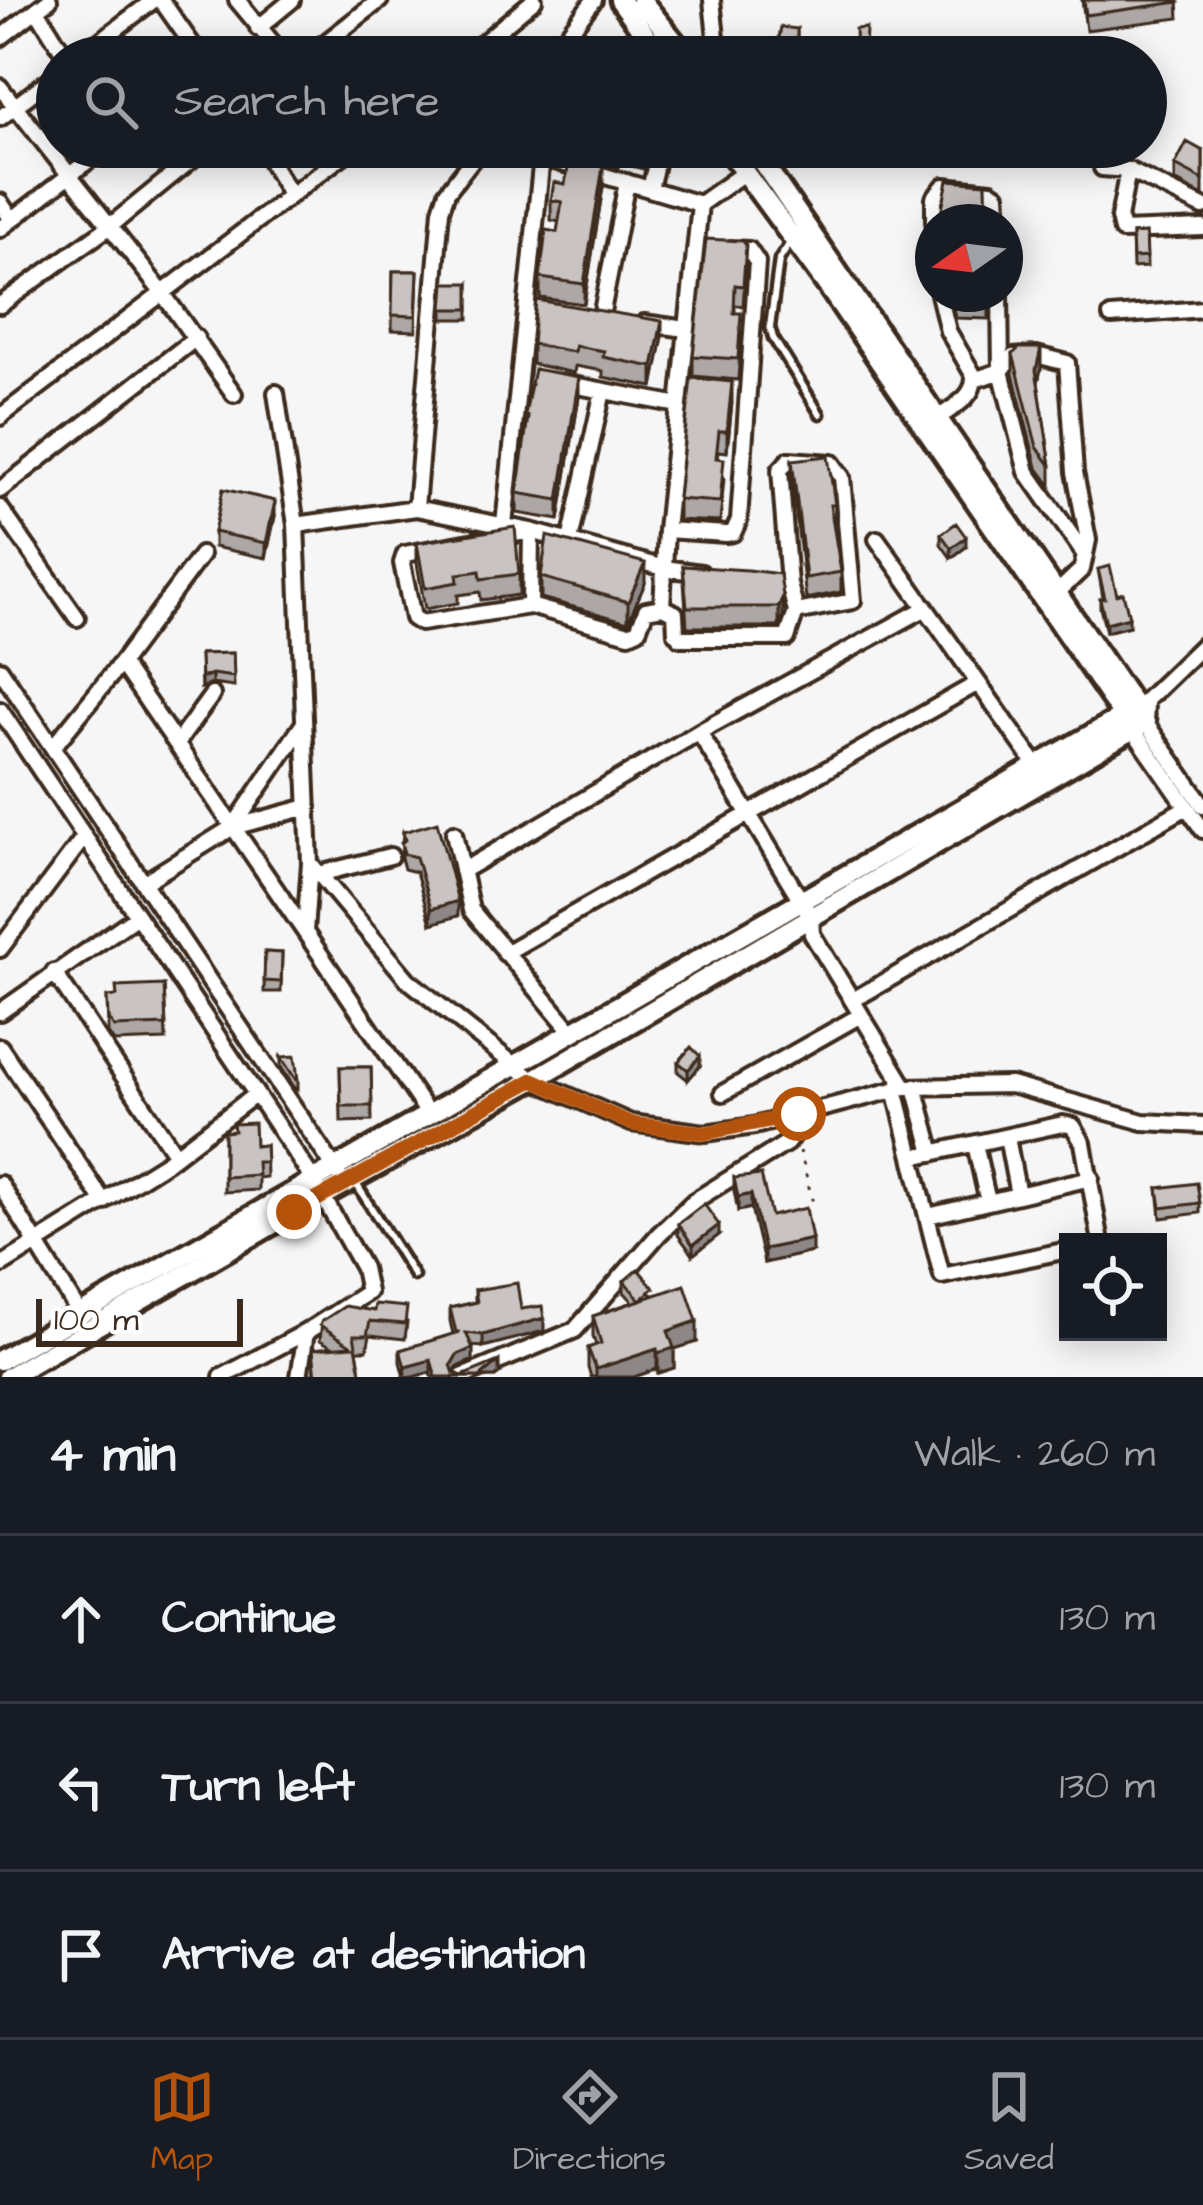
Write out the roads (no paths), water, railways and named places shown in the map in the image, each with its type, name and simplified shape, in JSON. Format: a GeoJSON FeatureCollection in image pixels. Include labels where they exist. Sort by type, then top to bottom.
{"type":"FeatureCollection","features":[{"type":"Feature","properties":{"kind":"street"},"geometry":{"type":"LineString","coordinates":[[108,36],[158,0],[185,36]]}},
{"type":"Feature","properties":{"kind":"street"},"geometry":{"type":"LineString","coordinates":[[236,0],[265,36]]}},
{"type":"Feature","properties":{"kind":"street"},"geometry":{"type":"LineString","coordinates":[[258,28],[292,0]]}},
{"type":"Feature","properties":{"kind":"street"},"geometry":{"type":"LineString","coordinates":[[334,36],[380,0]]}},
{"type":"Feature","properties":{"kind":"street"},"geometry":{"type":"LineString","coordinates":[[486,36],[514,6],[534,0]]}},
{"type":"Feature","properties":{"kind":"street"},"geometry":{"type":"LineString","coordinates":[[566,36],[594,0]]}},
{"type":"Feature","properties":{"kind":"street"},"geometry":{"type":"LineString","coordinates":[[620,0],[646,36]]}},
{"type":"Feature","properties":{"kind":"street"},"geometry":{"type":"LineString","coordinates":[[641,0],[669,36]]}},
{"type":"Feature","properties":{"kind":"street"},"geometry":{"type":"LineString","coordinates":[[712,0],[716,36]]}},
{"type":"Feature","properties":{"kind":"street"},"geometry":{"type":"LineString","coordinates":[[0,38],[43,5],[57,36]]}},
{"type":"Feature","properties":{"kind":"street"},"geometry":{"type":"LineString","coordinates":[[0,87],[36,134]]}},
{"type":"Feature","properties":{"kind":"street"},"geometry":{"type":"LineString","coordinates":[[0,118],[36,90]]}},
{"type":"Feature","properties":{"kind":"street"},"geometry":{"type":"LineString","coordinates":[[62,168],[161,291],[234,394]]}},
{"type":"Feature","properties":{"kind":"street"},"geometry":{"type":"LineString","coordinates":[[0,202],[6,224],[78,168]]}},
{"type":"Feature","properties":{"kind":"street"},"geometry":{"type":"LineString","coordinates":[[0,305],[110,227],[182,168]]}},
{"type":"Feature","properties":{"kind":"street"},"geometry":{"type":"LineString","coordinates":[[274,168],[290,196]]}},
{"type":"Feature","properties":{"kind":"street"},"geometry":{"type":"LineString","coordinates":[[0,416],[326,168]]}},
{"type":"Feature","properties":{"kind":"street"},"geometry":{"type":"LineString","coordinates":[[416,508],[441,210],[447,192],[466,168]]}},
{"type":"Feature","properties":{"kind":"street"},"geometry":{"type":"LineString","coordinates":[[504,525],[541,168]]}},
{"type":"Feature","properties":{"kind":"street"},"geometry":{"type":"LineString","coordinates":[[587,168],[700,204]]}},
{"type":"Feature","properties":{"kind":"street"},"geometry":{"type":"LineString","coordinates":[[650,189],[655,168]]}},
{"type":"Feature","properties":{"kind":"street"},"geometry":{"type":"LineString","coordinates":[[742,168],[931,421]]}},
{"type":"Feature","properties":{"kind":"street"},"geometry":{"type":"LineString","coordinates":[[768,168],[931,421],[1137,716],[1195,806],[1203,830]]}},
{"type":"Feature","properties":{"kind":"street"},"geometry":{"type":"LineString","coordinates":[[1102,168],[1128,170],[1203,207]]}},
{"type":"Feature","properties":{"kind":"street"},"geometry":{"type":"LineString","coordinates":[[1128,170],[1119,218],[1122,231],[1203,228]]}},
{"type":"Feature","properties":{"kind":"street"},"geometry":{"type":"LineString","coordinates":[[662,607],[700,204],[745,172]]}},
{"type":"Feature","properties":{"kind":"street"},"geometry":{"type":"LineString","coordinates":[[601,317],[627,182]]}},
{"type":"Feature","properties":{"kind":"street"},"geometry":{"type":"LineString","coordinates":[[934,204],[944,186],[991,191],[998,204]]}},
{"type":"Feature","properties":{"kind":"street"},"geometry":{"type":"LineString","coordinates":[[666,530],[726,534],[737,526],[754,255],[749,250],[694,248]]}},
{"type":"Feature","properties":{"kind":"street"},"geometry":{"type":"LineString","coordinates":[[528,308],[546,310]]}},
{"type":"Feature","properties":{"kind":"street"},"geometry":{"type":"LineString","coordinates":[[1111,316],[1203,309]]}},
{"type":"Feature","properties":{"kind":"street"},"geometry":{"type":"LineString","coordinates":[[931,421],[971,393],[974,380],[944,312]]}},
{"type":"Feature","properties":{"kind":"street"},"geometry":{"type":"LineString","coordinates":[[1000,312],[1001,370],[1027,472],[1086,555]]}},
{"type":"Feature","properties":{"kind":"street"},"geometry":{"type":"LineString","coordinates":[[583,315],[686,329]]}},
{"type":"Feature","properties":{"kind":"street"},"geometry":{"type":"LineString","coordinates":[[0,490],[196,338]]}},
{"type":"Feature","properties":{"kind":"street"},"geometry":{"type":"LineString","coordinates":[[974,380],[1001,370],[1013,357],[1036,355],[1067,363],[1067,407],[1084,510],[1086,555],[1082,569],[1052,597]]}},
{"type":"Feature","properties":{"kind":"street"},"geometry":{"type":"LineString","coordinates":[[521,375],[679,405]]}},
{"type":"Feature","properties":{"kind":"street"},"geometry":{"type":"LineString","coordinates":[[681,386],[704,388]]}},
{"type":"Feature","properties":{"kind":"street"},"geometry":{"type":"LineString","coordinates":[[726,390],[749,392]]}},
{"type":"Feature","properties":{"kind":"street"},"geometry":{"type":"LineString","coordinates":[[570,542],[603,391]]}},
{"type":"Feature","properties":{"kind":"street"},"geometry":{"type":"LineString","coordinates":[[276,393],[296,524],[314,868],[305,932]]}},
{"type":"Feature","properties":{"kind":"street"},"geometry":{"type":"LineString","coordinates":[[531,531],[405,554],[402,562],[413,618],[421,623],[530,606],[629,634],[638,631],[646,610],[662,607],[675,613],[680,638],[781,640],[789,634],[796,612],[789,584],[780,470],[789,460],[832,464],[842,477],[853,601],[796,612]]}},
{"type":"Feature","properties":{"kind":"street"},"geometry":{"type":"LineString","coordinates":[[0,508],[76,618]]}},
{"type":"Feature","properties":{"kind":"street"},"geometry":{"type":"LineString","coordinates":[[296,524],[416,508],[531,531],[664,568],[724,576]]}},
{"type":"Feature","properties":{"kind":"street"},"geometry":{"type":"LineString","coordinates":[[1058,517],[1084,510]]}},
{"type":"Feature","properties":{"kind":"street"},"geometry":{"type":"LineString","coordinates":[[530,606],[531,531]]}},
{"type":"Feature","properties":{"kind":"street"},"geometry":{"type":"LineString","coordinates":[[877,539],[1036,765]]}},
{"type":"Feature","properties":{"kind":"street"},"geometry":{"type":"LineString","coordinates":[[52,747],[121,664],[200,554]]}},
{"type":"Feature","properties":{"kind":"street"},"geometry":{"type":"LineString","coordinates":[[767,581],[789,584]]}},
{"type":"Feature","properties":{"kind":"street"},"geometry":{"type":"LineString","coordinates":[[462,872],[699,732],[926,608]]}},
{"type":"Feature","properties":{"kind":"street"},"geometry":{"type":"LineString","coordinates":[[344,1177],[429,1115],[805,910],[1137,716],[1203,645]]}},
{"type":"Feature","properties":{"kind":"street"},"geometry":{"type":"LineString","coordinates":[[121,664],[429,1115]]}},
{"type":"Feature","properties":{"kind":"street"},"geometry":{"type":"LineString","coordinates":[[0,669],[344,1177]]}},
{"type":"Feature","properties":{"kind":"street"},"geometry":{"type":"LineString","coordinates":[[505,952],[978,683]]}},
{"type":"Feature","properties":{"kind":"street"},"geometry":{"type":"LineString","coordinates":[[177,742],[212,695]]}},
{"type":"Feature","properties":{"kind":"street"},"geometry":{"type":"LineString","coordinates":[[0,710],[318,1188],[369,1284],[368,1292],[356,1302],[222,1377]]}},
{"type":"Feature","properties":{"kind":"street"},"geometry":{"type":"LineString","coordinates":[[10,1372],[80,1314],[533,1080],[1036,765],[1137,716]]}},
{"type":"Feature","properties":{"kind":"street"},"geometry":{"type":"LineString","coordinates":[[233,827],[304,723]]}},
{"type":"Feature","properties":{"kind":"street"},"geometry":{"type":"LineString","coordinates":[[699,732],[905,1088],[933,1153]]}},
{"type":"Feature","properties":{"kind":"street"},"geometry":{"type":"LineString","coordinates":[[853,1000],[1195,806]]}},
{"type":"Feature","properties":{"kind":"street"},"geometry":{"type":"LineString","coordinates":[[143,884],[233,827],[308,807]]}},
{"type":"Feature","properties":{"kind":"street"},"geometry":{"type":"LineString","coordinates":[[454,832],[471,910],[573,1033]]}},
{"type":"Feature","properties":{"kind":"street"},"geometry":{"type":"LineString","coordinates":[[0,949],[84,836]]}},
{"type":"Feature","properties":{"kind":"street"},"geometry":{"type":"LineString","coordinates":[[314,868],[390,856]]}},
{"type":"Feature","properties":{"kind":"street"},"geometry":{"type":"LineString","coordinates":[[314,868],[408,980],[533,1080],[632,1124],[705,1133],[905,1088],[1011,1085],[1143,1122],[1203,1125]]}},
{"type":"Feature","properties":{"kind":"street"},"geometry":{"type":"LineString","coordinates":[[0,1012],[137,916]]}},
{"type":"Feature","properties":{"kind":"street"},"geometry":{"type":"LineString","coordinates":[[54,972],[176,1155]]}},
{"type":"Feature","properties":{"kind":"street"},"geometry":{"type":"LineString","coordinates":[[723,1093],[861,1015]]}},
{"type":"Feature","properties":{"kind":"street"},"geometry":{"type":"LineString","coordinates":[[0,1047],[104,1202]]}},
{"type":"Feature","properties":{"kind":"street"},"geometry":{"type":"LineString","coordinates":[[905,1088],[914,1157],[942,1276],[1059,1252]]}},
{"type":"Feature","properties":{"kind":"street"},"geometry":{"type":"LineString","coordinates":[[0,1266],[176,1155],[256,1094]]}},
{"type":"Feature","properties":{"kind":"street"},"geometry":{"type":"LineString","coordinates":[[462,1377],[575,1330],[694,1201],[787,1143],[799,1114]]}},
{"type":"Feature","properties":{"kind":"street"},"geometry":{"type":"LineString","coordinates":[[914,1157],[1063,1124],[1073,1126],[1080,1134],[1091,1178],[1100,1233]]}},
{"type":"Feature","properties":{"kind":"street"},"geometry":{"type":"LineString","coordinates":[[1006,1137],[1018,1195]]}},
{"type":"Feature","properties":{"kind":"street"},"geometry":{"type":"LineString","coordinates":[[975,1144],[988,1202]]}},
{"type":"Feature","properties":{"kind":"street"},"geometry":{"type":"LineString","coordinates":[[928,1216],[1091,1178]]}},
{"type":"Feature","properties":{"kind":"street"},"geometry":{"type":"LineString","coordinates":[[0,1184],[80,1314]]}},
{"type":"Feature","properties":{"kind":"street"},"geometry":{"type":"LineString","coordinates":[[10,1372],[318,1188]]}},
{"type":"Feature","properties":{"kind":"street"},"geometry":{"type":"LineString","coordinates":[[0,1221],[17,1211]]}},
{"type":"Feature","properties":{"kind":"street"},"geometry":{"type":"LineString","coordinates":[[299,1377],[306,1331]]}},
{"type":"Feature","properties":{"kind":"lane"},"geometry":{"type":"LineString","coordinates":[[794,239],[779,260],[770,327],[820,414]]}},
{"type":"Feature","properties":{"kind":"lane"},"geometry":{"type":"LineString","coordinates":[[344,1177],[414,1276]]}}]}
